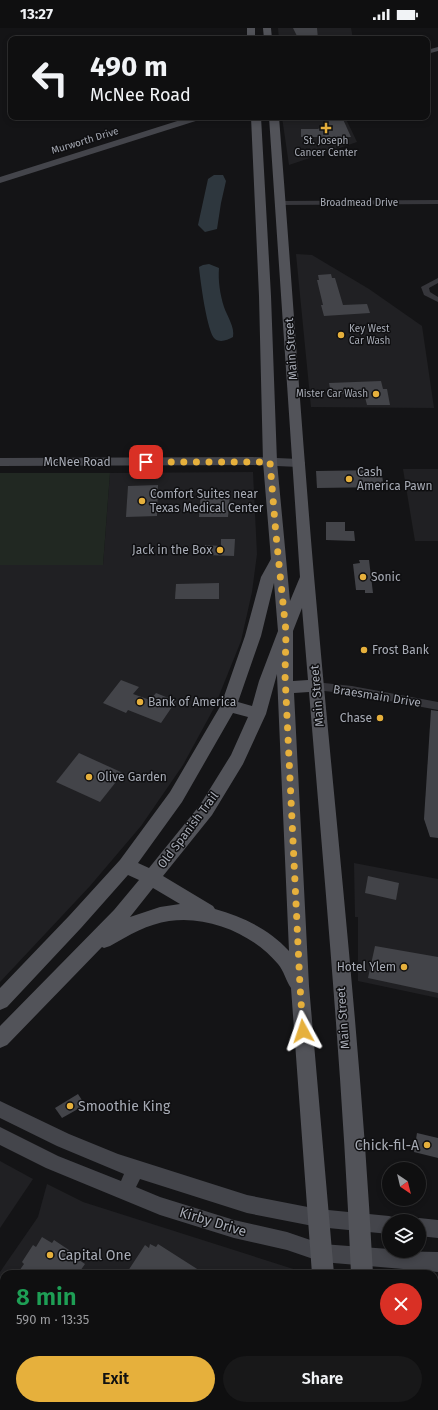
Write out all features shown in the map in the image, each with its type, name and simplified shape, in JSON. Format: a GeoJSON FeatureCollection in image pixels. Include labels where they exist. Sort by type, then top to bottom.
{"type":"FeatureCollection","features":[{"type":"Feature","properties":{"kind":"main road","name":"Main Street"},"geometry":{"type":"LineString","coordinates":[[254,120],[263,247],[270,462],[286,632],[286,687],[300,986],[323,1270]]}},
{"type":"Feature","properties":{"kind":"main road","name":"Main Street"},"geometry":{"type":"LineString","coordinates":[[274,120],[307,576],[360,1222],[361,1266]]}},
{"type":"Feature","properties":{"kind":"main road"},"geometry":{"type":"LineString","coordinates":[[260,202],[280,203]]}},
{"type":"Feature","properties":{"kind":"main road"},"geometry":{"type":"LineString","coordinates":[[263,247],[283,247]]}},
{"type":"Feature","properties":{"kind":"main road"},"geometry":{"type":"LineString","coordinates":[[265,296],[287,296]]}},
{"type":"Feature","properties":{"kind":"main road"},"geometry":{"type":"LineString","coordinates":[[0,1001],[126,865],[176,797],[229,706],[253,636],[268,577],[279,558]]}},
{"type":"Feature","properties":{"kind":"main road","name":"Old Spanish Trail"},"geometry":{"type":"LineString","coordinates":[[0,1039],[120,916],[206,810],[237,759],[258,714],[267,681],[307,576]]}},
{"type":"Feature","properties":{"kind":"main road"},"geometry":{"type":"LineString","coordinates":[[286,687],[316,686]]}},
{"type":"Feature","properties":{"kind":"main road"},"geometry":{"type":"LineString","coordinates":[[229,706],[258,714]]}},
{"type":"Feature","properties":{"kind":"main road"},"geometry":{"type":"LineString","coordinates":[[126,865],[152,878],[216,917]]}},
{"type":"Feature","properties":{"kind":"main road"},"geometry":{"type":"LineString","coordinates":[[85,951],[126,927],[170,913],[191,913],[216,917],[239,925],[268,941],[284,958],[300,986]]}},
{"type":"Feature","properties":{"kind":"street","name":"Murworth Drive"},"geometry":{"type":"LineString","coordinates":[[0,180],[190,120]]}},
{"type":"Feature","properties":{"kind":"street","name":"Broadmead Drive"},"geometry":{"type":"LineString","coordinates":[[280,203],[438,202]]}},
{"type":"Feature","properties":{"kind":"street"},"geometry":{"type":"LineString","coordinates":[[438,280],[425,287],[427,293],[438,300]]}},
{"type":"Feature","properties":{"kind":"street","name":"McNee Road"},"geometry":{"type":"LineString","coordinates":[[0,462],[299,463]]}},
{"type":"Feature","properties":{"kind":"street","name":"Braesmain Drive"},"geometry":{"type":"LineString","coordinates":[[316,686],[352,690],[438,706]]}},
{"type":"Feature","properties":{"kind":"street"},"geometry":{"type":"LineString","coordinates":[[0,1109],[63,1140],[117,1163],[247,1204],[318,1218],[382,1224]]}},
{"type":"Feature","properties":{"kind":"street","name":"Kirby Drive"},"geometry":{"type":"LineString","coordinates":[[0,1136],[52,1162],[160,1206],[234,1229],[287,1242],[361,1266],[438,1262]]}},
{"type":"Feature","properties":{"kind":"street"},"geometry":{"type":"LineString","coordinates":[[125,1192],[135,1169]]}},
{"type":"Feature","properties":{"kind":"street"},"geometry":{"type":"LineString","coordinates":[[426,1228],[438,1229]]}},
{"type":"Feature","properties":{"kind":"shaded area"},"geometry":{"type":"Polygon","coordinates":[[[278,28],[351,28],[352,36],[279,36],[278,28]]]}},
{"type":"Feature","properties":{"kind":"shaded area"},"geometry":{"type":"Polygon","coordinates":[[[282,120],[346,120],[357,142],[289,165],[282,120]]]}},
{"type":"Feature","properties":{"kind":"shaded area"},"geometry":{"type":"Polygon","coordinates":[[[214,175],[223,175],[226,181],[217,229],[205,232],[198,225],[208,179],[214,175]]]}},
{"type":"Feature","properties":{"kind":"shaded area"},"geometry":{"type":"Polygon","coordinates":[[[296,254],[312,255],[369,289],[422,326],[434,408],[311,407],[296,254]]]}},
{"type":"Feature","properties":{"kind":"shaded area"},"geometry":{"type":"Polygon","coordinates":[[[209,264],[219,268],[221,297],[233,329],[233,337],[224,341],[215,339],[212,335],[204,305],[199,267],[209,264]]]}},
{"type":"Feature","properties":{"kind":"shaded area"},"geometry":{"type":"Polygon","coordinates":[[[403,469],[438,469],[438,541],[415,541],[403,469]]]}},
{"type":"Feature","properties":{"kind":"shaded area"},"geometry":{"type":"Polygon","coordinates":[[[253,472],[257,554],[252,592],[241,641],[214,708],[183,765],[141,826],[90,886],[0,982],[0,565],[103,565],[110,473],[253,472]]]}},
{"type":"Feature","properties":{"kind":"shaded area"},"geometry":{"type":"Polygon","coordinates":[[[0,473],[110,473],[103,565],[0,565],[0,473]]]}},
{"type":"Feature","properties":{"kind":"shaded area"},"geometry":{"type":"Polygon","coordinates":[[[354,863],[438,879],[438,998],[358,981],[358,917],[355,917],[354,863]]]}},
{"type":"Feature","properties":{"kind":"shaded area"},"geometry":{"type":"Polygon","coordinates":[[[0,1161],[33,1179],[0,1228],[0,1161]]]}},
{"type":"Feature","properties":{"kind":"shaded area"},"geometry":{"type":"Polygon","coordinates":[[[47,1184],[83,1202],[296,1270],[1,1270],[38,1217],[47,1184]]]}},
{"type":"Feature","properties":{"kind":"building"},"geometry":{"type":"Polygon","coordinates":[[[293,28],[317,28],[318,36],[297,36],[293,28]]]}},
{"type":"Feature","properties":{"kind":"building"},"geometry":{"type":"Polygon","coordinates":[[[324,120],[343,120],[351,137],[301,137],[301,129],[318,129],[326,124],[324,120]]]}},
{"type":"Feature","properties":{"kind":"building"},"geometry":{"type":"Polygon","coordinates":[[[331,274],[332,278],[335,278],[343,305],[367,304],[370,313],[324,316],[317,280],[319,280],[318,275],[331,274]]]}},
{"type":"Feature","properties":{"kind":"building","name":"Mister Car Wash"},"geometry":{"type":"Polygon","coordinates":[[[381,381],[383,389],[387,389],[390,405],[367,405],[364,393],[331,394],[329,383],[381,381]]]}},
{"type":"Feature","properties":{"kind":"building","name":"Cash America Pawn"},"geometry":{"type":"Polygon","coordinates":[[[381,470],[384,487],[317,488],[316,471],[381,470]]]}},
{"type":"Feature","properties":{"kind":"building","name":"Comfort Suites near Texas Medical Center"},"geometry":{"type":"Polygon","coordinates":[[[158,485],[157,516],[126,517],[128,486],[158,485]]]}},
{"type":"Feature","properties":{"kind":"building"},"geometry":{"type":"Polygon","coordinates":[[[201,492],[230,493],[228,517],[199,517],[201,492]]]}},
{"type":"Feature","properties":{"kind":"building"},"geometry":{"type":"Polygon","coordinates":[[[326,522],[345,522],[345,531],[354,531],[355,541],[326,540],[326,522]]]}},
{"type":"Feature","properties":{"kind":"building","name":"Jack in the Box"},"geometry":{"type":"Polygon","coordinates":[[[221,539],[235,539],[234,556],[205,555],[205,545],[221,546],[221,539]]]}},
{"type":"Feature","properties":{"kind":"building","name":"Sonic"},"geometry":{"type":"Polygon","coordinates":[[[359,560],[369,560],[373,593],[365,593],[365,590],[356,590],[353,564],[360,563],[359,560]]]}},
{"type":"Feature","properties":{"kind":"building"},"geometry":{"type":"Polygon","coordinates":[[[219,583],[219,599],[175,599],[176,584],[219,583]]]}},
{"type":"Feature","properties":{"kind":"building","name":"Bank of America"},"geometry":{"type":"Polygon","coordinates":[[[121,680],[139,687],[133,694],[150,700],[156,693],[176,701],[161,723],[128,710],[126,713],[103,703],[121,680]]]}},
{"type":"Feature","properties":{"kind":"building"},"geometry":{"type":"Polygon","coordinates":[[[431,710],[438,711],[438,838],[430,837],[424,819],[431,710]]]}},
{"type":"Feature","properties":{"kind":"building","name":"Olive Garden"},"geometry":{"type":"Polygon","coordinates":[[[79,753],[123,773],[100,802],[56,782],[79,753]]]}},
{"type":"Feature","properties":{"kind":"building"},"geometry":{"type":"Polygon","coordinates":[[[368,876],[399,883],[396,900],[365,893],[368,876]]]}},
{"type":"Feature","properties":{"kind":"building","name":"Hotel Ylem"},"geometry":{"type":"Polygon","coordinates":[[[375,946],[438,957],[438,993],[368,978],[375,946]]]}},
{"type":"Feature","properties":{"kind":"building","name":"Smoothie King"},"geometry":{"type":"Polygon","coordinates":[[[78,1094],[85,1105],[62,1118],[55,1108],[78,1094]]]}},
{"type":"Feature","properties":{"kind":"building","name":"Chick-fil-A"},"geometry":{"type":"Polygon","coordinates":[[[417,1133],[438,1138],[438,1158],[414,1152],[417,1133]]]}},
{"type":"Feature","properties":{"kind":"building","name":"Capital One"},"geometry":{"type":"Polygon","coordinates":[[[42,1237],[52,1243],[54,1240],[75,1254],[73,1256],[85,1264],[81,1270],[20,1270],[24,1264],[22,1262],[33,1245],[36,1247],[42,1237]]]}},
{"type":"Feature","properties":{"kind":"building"},"geometry":{"type":"Polygon","coordinates":[[[150,1244],[156,1247],[158,1244],[199,1270],[129,1270],[145,1245],[149,1248],[150,1244]]]}},
{"type":"Feature","properties":{"kind":"place","name":"St. Joseph Cancer Center"},"geometry":{"type":"Point","coordinates":[326,128]}},
{"type":"Feature","properties":{"kind":"place","name":"Key West Car Wash"},"geometry":{"type":"Point","coordinates":[341,335]}},
{"type":"Feature","properties":{"kind":"place","name":"Mister Car Wash"},"geometry":{"type":"Point","coordinates":[376,394]}},
{"type":"Feature","properties":{"kind":"place","name":"Cash America Pawn"},"geometry":{"type":"Point","coordinates":[349,479]}},
{"type":"Feature","properties":{"kind":"place","name":"Comfort Suites near Texas Medical Center"},"geometry":{"type":"Point","coordinates":[142,501]}},
{"type":"Feature","properties":{"kind":"place","name":"Jack in the Box"},"geometry":{"type":"Point","coordinates":[220,550]}},
{"type":"Feature","properties":{"kind":"place","name":"Sonic"},"geometry":{"type":"Point","coordinates":[363,577]}},
{"type":"Feature","properties":{"kind":"place","name":"Frost Bank"},"geometry":{"type":"Point","coordinates":[364,650]}},
{"type":"Feature","properties":{"kind":"place","name":"Bank of America"},"geometry":{"type":"Point","coordinates":[140,702]}},
{"type":"Feature","properties":{"kind":"place","name":"Chase"},"geometry":{"type":"Point","coordinates":[380,718]}},
{"type":"Feature","properties":{"kind":"place","name":"Olive Garden"},"geometry":{"type":"Point","coordinates":[89,777]}},
{"type":"Feature","properties":{"kind":"place","name":"Hotel Ylem"},"geometry":{"type":"Point","coordinates":[404,967]}},
{"type":"Feature","properties":{"kind":"place","name":"Smoothie King"},"geometry":{"type":"Point","coordinates":[70,1106]}},
{"type":"Feature","properties":{"kind":"place","name":"Chick-fil-A"},"geometry":{"type":"Point","coordinates":[427,1145]}},
{"type":"Feature","properties":{"kind":"place","name":"Capital One"},"geometry":{"type":"Point","coordinates":[50,1255]}},
{"type":"Feature","properties":{"kind":"route"},"geometry":{"type":"LineString","coordinates":[[146,462],[270,462],[286,632],[285,675],[303,1031]]}}]}
